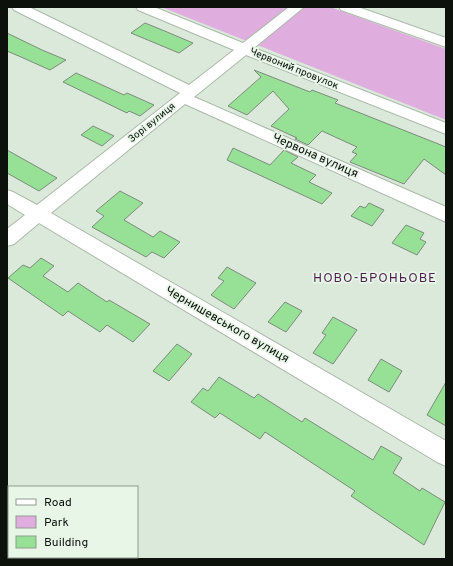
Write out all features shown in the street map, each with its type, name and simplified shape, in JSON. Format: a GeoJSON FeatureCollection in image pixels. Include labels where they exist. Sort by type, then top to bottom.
{"type":"FeatureCollection","features":[{"type":"Feature","properties":{"kind":"street","name":"Червона вулиця"},"geometry":{"type":"LineString","coordinates":[[19,7],[187,95],[446,215]]}},
{"type":"Feature","properties":{"kind":"street","name":"Червоний провулок"},"geometry":{"type":"LineString","coordinates":[[143,7],[244,49],[446,129]]}},
{"type":"Feature","properties":{"kind":"street","name":"Зорі вулиця"},"geometry":{"type":"LineString","coordinates":[[7,239],[297,7]]}},
{"type":"Feature","properties":{"kind":"street"},"geometry":{"type":"LineString","coordinates":[[346,7],[446,43]]}},
{"type":"Feature","properties":{"kind":"street","name":"Чернишевського вулиця"},"geometry":{"type":"LineString","coordinates":[[7,196],[446,454]]}},
{"type":"Feature","properties":{"kind":"green space"},"geometry":{"type":"Polygon","coordinates":[[[161,7],[330,7],[446,49],[446,120],[161,7]]]}},
{"type":"Feature","properties":{"kind":"building"},"geometry":{"type":"Polygon","coordinates":[[[145,23],[193,43],[179,53],[131,33],[145,23]]]}},
{"type":"Feature","properties":{"kind":"building"},"geometry":{"type":"Polygon","coordinates":[[[7,33],[66,60],[50,70],[7,51],[7,33]]]}},
{"type":"Feature","properties":{"kind":"building"},"geometry":{"type":"Polygon","coordinates":[[[254,70],[310,92],[312,90],[338,100],[335,103],[446,147],[446,175],[424,159],[404,184],[350,162],[357,154],[352,152],[357,147],[322,131],[308,145],[295,139],[297,138],[271,126],[289,109],[273,91],[247,115],[228,106],[261,77],[254,70]]]}},
{"type":"Feature","properties":{"kind":"building"},"geometry":{"type":"Polygon","coordinates":[[[76,73],[124,95],[127,93],[154,105],[140,116],[129,111],[127,113],[63,82],[76,73]]]}},
{"type":"Feature","properties":{"kind":"building"},"geometry":{"type":"Polygon","coordinates":[[[93,126],[114,136],[102,146],[81,135],[93,126]]]}},
{"type":"Feature","properties":{"kind":"building"},"geometry":{"type":"Polygon","coordinates":[[[233,148],[270,165],[284,150],[298,157],[291,163],[316,175],[309,182],[332,193],[322,204],[227,160],[233,148]]]}},
{"type":"Feature","properties":{"kind":"building"},"geometry":{"type":"Polygon","coordinates":[[[7,150],[57,178],[39,191],[7,173],[7,150]]]}},
{"type":"Feature","properties":{"kind":"building"},"geometry":{"type":"Polygon","coordinates":[[[120,191],[143,203],[124,220],[153,237],[160,231],[180,242],[164,258],[152,252],[146,257],[92,227],[104,216],[96,211],[120,191]]]}},
{"type":"Feature","properties":{"kind":"building"},"geometry":{"type":"Polygon","coordinates":[[[369,203],[384,210],[372,226],[351,216],[360,206],[365,208],[369,203]]]}},
{"type":"Feature","properties":{"kind":"building"},"geometry":{"type":"Polygon","coordinates":[[[406,225],[424,233],[420,239],[426,242],[417,255],[392,243],[406,225]]]}},
{"type":"Feature","properties":{"kind":"building"},"geometry":{"type":"Polygon","coordinates":[[[41,258],[54,266],[43,276],[68,292],[78,283],[107,302],[109,300],[150,324],[133,342],[107,325],[100,332],[68,311],[63,316],[8,278],[23,265],[30,268],[41,258]]]}},
{"type":"Feature","properties":{"kind":"building"},"geometry":{"type":"Polygon","coordinates":[[[227,267],[256,283],[234,309],[211,295],[224,281],[218,278],[227,267]]]}},
{"type":"Feature","properties":{"kind":"building"},"geometry":{"type":"Polygon","coordinates":[[[285,302],[302,311],[286,332],[268,322],[285,302]]]}},
{"type":"Feature","properties":{"kind":"building"},"geometry":{"type":"Polygon","coordinates":[[[333,317],[357,330],[333,364],[313,353],[326,335],[322,333],[333,317]]]}},
{"type":"Feature","properties":{"kind":"building"},"geometry":{"type":"Polygon","coordinates":[[[177,344],[192,354],[169,381],[153,371],[177,344]]]}},
{"type":"Feature","properties":{"kind":"building"},"geometry":{"type":"Polygon","coordinates":[[[381,359],[402,371],[389,392],[368,380],[381,359]]]}},
{"type":"Feature","properties":{"kind":"building"},"geometry":{"type":"Polygon","coordinates":[[[219,377],[254,398],[258,394],[302,422],[305,418],[373,460],[381,446],[402,458],[393,473],[420,491],[422,488],[445,502],[424,545],[351,496],[355,491],[265,432],[260,439],[220,413],[215,418],[191,402],[203,388],[208,391],[219,377]]]}},
{"type":"Feature","properties":{"kind":"building"},"geometry":{"type":"Polygon","coordinates":[[[446,382],[446,426],[427,415],[446,382]]]}},
{"type":"Feature","properties":{"kind":"district","name":"НОВО-БРОНЬОВЕ"},"geometry":{"type":"Point","coordinates":[375,279]}}]}
